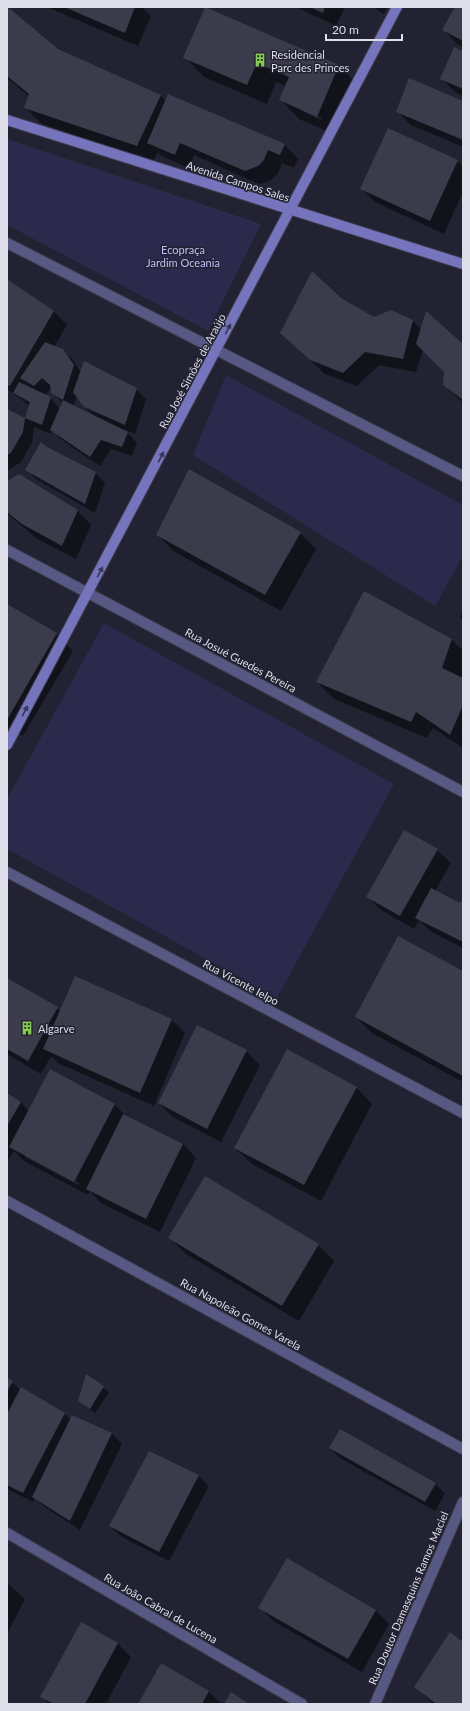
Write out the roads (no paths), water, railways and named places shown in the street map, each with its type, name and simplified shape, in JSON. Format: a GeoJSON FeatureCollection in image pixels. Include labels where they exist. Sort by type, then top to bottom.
{"type":"FeatureCollection","features":[{"type":"Feature","properties":{"kind":"street","name":"Rua José Simões de Araújo"},"geometry":{"type":"LineString","coordinates":[[7,745],[217,351],[289,210],[397,7]]}},
{"type":"Feature","properties":{"kind":"street","name":"Avenida Campos Sales"},"geometry":{"type":"LineString","coordinates":[[7,120],[463,264]]}},
{"type":"Feature","properties":{"kind":"street"},"geometry":{"type":"LineString","coordinates":[[7,243],[463,476]]}},
{"type":"Feature","properties":{"kind":"street","name":"Rua Josué Guedes Pereira"},"geometry":{"type":"LineString","coordinates":[[7,550],[463,792]]}},
{"type":"Feature","properties":{"kind":"street","name":"Rua Vicente Ielpo"},"geometry":{"type":"LineString","coordinates":[[7,872],[463,1113]]}},
{"type":"Feature","properties":{"kind":"street","name":"Rua Napoleão Gomes Varela"},"geometry":{"type":"LineString","coordinates":[[7,1201],[463,1449]]}},
{"type":"Feature","properties":{"kind":"street","name":"Rua Doutor Damasquins Ramos Maciel"},"geometry":{"type":"LineString","coordinates":[[375,1704],[463,1502]]}},
{"type":"Feature","properties":{"kind":"street","name":"Rua João Cabral de Lucena"},"geometry":{"type":"LineString","coordinates":[[7,1533],[302,1704]]}},
{"type":"Feature","properties":{"kind":"place","name":"Residencial Parc des Princes"},"geometry":{"type":"Point","coordinates":[260,60]}},
{"type":"Feature","properties":{"kind":"place","name":"Algarve"},"geometry":{"type":"Point","coordinates":[27,1028]}},
{"type":"Feature","properties":{"kind":"park label","name":"Ecopraça Jardim Oceania"},"geometry":{"type":"Point","coordinates":[183,255]}}]}
